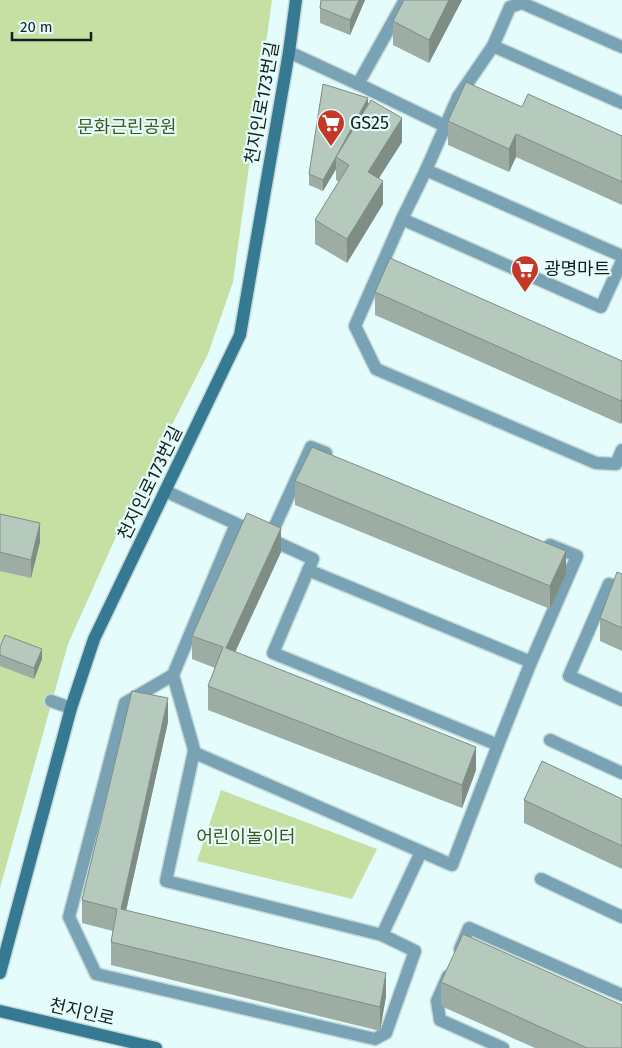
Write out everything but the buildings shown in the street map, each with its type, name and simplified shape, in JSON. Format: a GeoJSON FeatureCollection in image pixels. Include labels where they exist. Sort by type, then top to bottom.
{"type":"FeatureCollection","features":[{"type":"Feature","properties":{"kind":"street","name":"천지인로173번길"},"geometry":{"type":"LineString","coordinates":[[0,973],[71,708],[94,639],[240,335],[289,52],[296,0]]}},
{"type":"Feature","properties":{"kind":"street","name":"천지인로"},"geometry":{"type":"LineString","coordinates":[[0,1011],[156,1048]]}},
{"type":"Feature","properties":{"kind":"lane"},"geometry":{"type":"LineString","coordinates":[[358,84],[405,0]]}},
{"type":"Feature","properties":{"kind":"lane"},"geometry":{"type":"LineString","coordinates":[[622,47],[522,3],[510,7],[492,46],[458,97],[355,326],[376,369],[596,463],[616,464],[622,450]]}},
{"type":"Feature","properties":{"kind":"lane"},"geometry":{"type":"LineString","coordinates":[[492,46],[622,103]]}},
{"type":"Feature","properties":{"kind":"lane"},"geometry":{"type":"LineString","coordinates":[[289,52],[445,126]]}},
{"type":"Feature","properties":{"kind":"lane"},"geometry":{"type":"LineString","coordinates":[[426,170],[622,256]]}},
{"type":"Feature","properties":{"kind":"lane"},"geometry":{"type":"LineString","coordinates":[[402,220],[601,307],[622,260]]}},
{"type":"Feature","properties":{"kind":"lane"},"geometry":{"type":"LineString","coordinates":[[269,539],[311,447],[338,458]]}},
{"type":"Feature","properties":{"kind":"lane"},"geometry":{"type":"LineString","coordinates":[[165,491],[313,559],[273,653],[498,745]]}},
{"type":"Feature","properties":{"kind":"lane"},"geometry":{"type":"LineString","coordinates":[[173,675],[194,751],[166,881],[382,935],[415,951],[386,1033],[375,1039],[96,974],[70,917],[125,703],[173,675],[236,524]]}},
{"type":"Feature","properties":{"kind":"lane"},"geometry":{"type":"LineString","coordinates":[[194,751],[452,865],[531,662],[577,556],[540,541]]}},
{"type":"Feature","properties":{"kind":"lane"},"geometry":{"type":"LineString","coordinates":[[308,570],[531,662]]}},
{"type":"Feature","properties":{"kind":"lane"},"geometry":{"type":"LineString","coordinates":[[622,590],[609,584],[569,676],[622,700]]}},
{"type":"Feature","properties":{"kind":"lane"},"geometry":{"type":"LineString","coordinates":[[51,702],[71,708]]}},
{"type":"Feature","properties":{"kind":"lane"},"geometry":{"type":"LineString","coordinates":[[550,740],[622,773]]}},
{"type":"Feature","properties":{"kind":"lane"},"geometry":{"type":"LineString","coordinates":[[382,935],[421,852]]}},
{"type":"Feature","properties":{"kind":"lane"},"geometry":{"type":"LineString","coordinates":[[542,879],[622,917]]}},
{"type":"Feature","properties":{"kind":"lane"},"geometry":{"type":"LineString","coordinates":[[503,1048],[440,1020],[437,1001],[469,928],[622,995]]}},
{"type":"Feature","properties":{"kind":"green space","name":"문화근린공원"},"geometry":{"type":"Polygon","coordinates":[[[0,0],[272,0],[233,282],[208,354],[123,521],[68,644],[0,888],[0,0]]]}},
{"type":"Feature","properties":{"kind":"green space","name":"어린이놀이터"},"geometry":{"type":"Polygon","coordinates":[[[221,790],[377,849],[352,899],[197,861],[221,790]]]}},
{"type":"Feature","properties":{"kind":"place","name":"GS25"},"geometry":{"type":"Point","coordinates":[331,147]}},
{"type":"Feature","properties":{"kind":"place","name":"광명마트"},"geometry":{"type":"Point","coordinates":[525,293]}}]}
